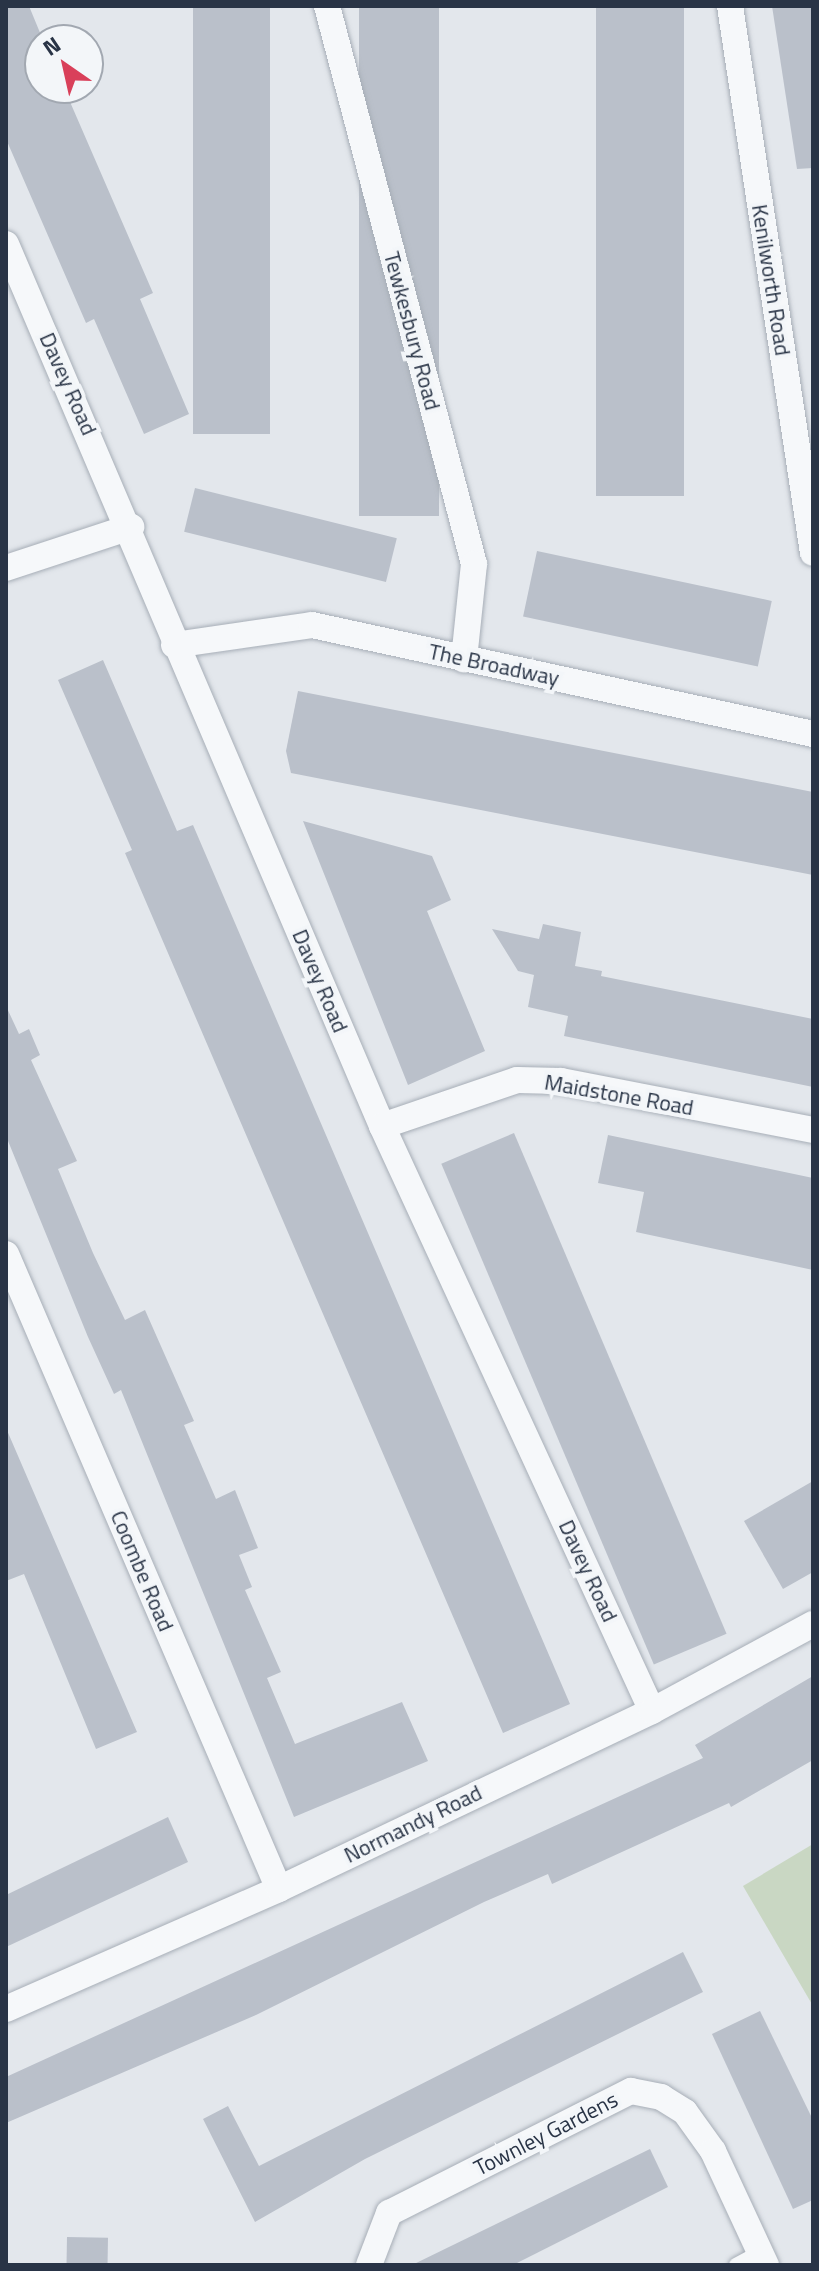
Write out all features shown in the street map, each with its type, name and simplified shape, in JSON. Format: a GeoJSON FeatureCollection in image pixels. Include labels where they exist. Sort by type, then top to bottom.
{"type":"FeatureCollection","features":[{"type":"Feature","properties":{"kind":"street","name":"Tewkesbury Road"},"geometry":{"type":"LineString","coordinates":[[327,6],[474,564],[464,659]]}},
{"type":"Feature","properties":{"kind":"street","name":"Kenilworth Road"},"geometry":{"type":"LineString","coordinates":[[730,6],[813,553]]}},
{"type":"Feature","properties":{"kind":"street","name":"Davey Road"},"geometry":{"type":"LineString","coordinates":[[6,244],[131,527],[174,645],[382,1126],[652,1711]]}},
{"type":"Feature","properties":{"kind":"street"},"geometry":{"type":"LineString","coordinates":[[6,568],[131,527]]}},
{"type":"Feature","properties":{"kind":"street","name":"The Broadway"},"geometry":{"type":"LineString","coordinates":[[174,645],[312,625],[813,734]]}},
{"type":"Feature","properties":{"kind":"street","name":"Maidstone Road"},"geometry":{"type":"LineString","coordinates":[[382,1126],[517,1080],[561,1081],[813,1130]]}},
{"type":"Feature","properties":{"kind":"street","name":"Coombe Road"},"geometry":{"type":"LineString","coordinates":[[6,1254],[279,1889]]}},
{"type":"Feature","properties":{"kind":"street","name":"Normandy Road"},"geometry":{"type":"LineString","coordinates":[[6,2009],[279,1889],[652,1711],[813,1624]]}},
{"type":"Feature","properties":{"kind":"street","name":"Townley Gardens"},"geometry":{"type":"LineString","coordinates":[[369,2265],[389,2213],[631,2091],[661,2097],[685,2112],[713,2151],[763,2259]]}},
{"type":"Feature","properties":{"kind":"lane"},"geometry":{"type":"LineString","coordinates":[[736,2265],[763,2259]]}},
{"type":"Feature","properties":{"kind":"green space"},"geometry":{"type":"Polygon","coordinates":[[[813,1844],[813,2006],[743,1886],[813,1844]]]}},
{"type":"Feature","properties":{"kind":"building"},"geometry":{"type":"Polygon","coordinates":[[[6,6],[29,6],[36,24],[24,24],[24,104],[71,104],[153,293],[140,299],[189,414],[144,434],[94,319],[86,323],[6,139],[6,6]]]}},
{"type":"Feature","properties":{"kind":"building"},"geometry":{"type":"Polygon","coordinates":[[[193,6],[270,6],[270,434],[193,434],[193,6]]]}},
{"type":"Feature","properties":{"kind":"building"},"geometry":{"type":"Polygon","coordinates":[[[359,6],[439,6],[439,516],[359,516],[359,6]]]}},
{"type":"Feature","properties":{"kind":"building"},"geometry":{"type":"Polygon","coordinates":[[[596,6],[684,6],[684,496],[596,496],[596,6]]]}},
{"type":"Feature","properties":{"kind":"building"},"geometry":{"type":"Polygon","coordinates":[[[772,6],[813,6],[813,168],[797,169],[772,6]]]}},
{"type":"Feature","properties":{"kind":"building"},"geometry":{"type":"Polygon","coordinates":[[[195,488],[397,538],[386,582],[184,532],[195,488]]]}},
{"type":"Feature","properties":{"kind":"building"},"geometry":{"type":"Polygon","coordinates":[[[537,551],[772,601],[758,666],[523,617],[537,551]]]}},
{"type":"Feature","properties":{"kind":"building"},"geometry":{"type":"Polygon","coordinates":[[[103,660],[177,831],[193,825],[570,1704],[503,1733],[125,853],[132,850],[58,680],[103,660]]]}},
{"type":"Feature","properties":{"kind":"building"},"geometry":{"type":"Polygon","coordinates":[[[298,691],[813,792],[813,875],[291,773],[286,751],[298,691]]]}},
{"type":"Feature","properties":{"kind":"building"},"geometry":{"type":"Polygon","coordinates":[[[303,821],[432,856],[451,900],[427,911],[485,1051],[408,1085],[303,821]]]}},
{"type":"Feature","properties":{"kind":"building"},"geometry":{"type":"Polygon","coordinates":[[[543,924],[581,932],[575,966],[602,971],[601,976],[813,1019],[813,1087],[564,1036],[568,1016],[528,1007],[534,975],[518,971],[492,929],[539,939],[543,924]]]}},
{"type":"Feature","properties":{"kind":"building"},"geometry":{"type":"Polygon","coordinates":[[[6,1006],[19,1034],[29,1029],[40,1055],[31,1060],[77,1161],[58,1169],[93,1253],[125,1320],[145,1310],[194,1421],[184,1425],[216,1499],[235,1490],[258,1548],[239,1555],[252,1587],[245,1590],[281,1672],[267,1678],[295,1744],[402,1702],[428,1761],[294,1817],[121,1390],[114,1394],[88,1337],[6,1136],[6,1006]]]}},
{"type":"Feature","properties":{"kind":"building"},"geometry":{"type":"Polygon","coordinates":[[[514,1133],[727,1634],[654,1665],[441,1164],[514,1133]]]}},
{"type":"Feature","properties":{"kind":"building"},"geometry":{"type":"Polygon","coordinates":[[[608,1135],[813,1178],[813,1270],[636,1232],[644,1192],[598,1183],[608,1135]]]}},
{"type":"Feature","properties":{"kind":"building"},"geometry":{"type":"Polygon","coordinates":[[[6,1428],[137,1732],[96,1749],[24,1574],[6,1581],[6,1428]]]}},
{"type":"Feature","properties":{"kind":"building"},"geometry":{"type":"Polygon","coordinates":[[[813,1481],[813,1572],[783,1589],[744,1521],[813,1481]]]}},
{"type":"Feature","properties":{"kind":"building"},"geometry":{"type":"Polygon","coordinates":[[[813,1676],[813,1760],[731,1807],[729,1803],[552,1884],[548,1874],[484,1902],[256,2015],[6,2123],[6,2077],[703,1758],[695,1745],[813,1676]]]}},
{"type":"Feature","properties":{"kind":"building"},"geometry":{"type":"Polygon","coordinates":[[[168,1817],[188,1862],[6,1947],[6,1895],[168,1817]]]}},
{"type":"Feature","properties":{"kind":"building"},"geometry":{"type":"Polygon","coordinates":[[[683,1952],[703,1992],[365,2159],[255,2222],[203,2119],[228,2106],[259,2166],[683,1952]]]}},
{"type":"Feature","properties":{"kind":"building"},"geometry":{"type":"Polygon","coordinates":[[[760,2011],[813,2120],[813,2200],[793,2209],[712,2034],[760,2011]]]}},
{"type":"Feature","properties":{"kind":"building"},"geometry":{"type":"Polygon","coordinates":[[[650,2149],[668,2187],[513,2265],[412,2265],[650,2149]]]}},
{"type":"Feature","properties":{"kind":"building"},"geometry":{"type":"Polygon","coordinates":[[[67,2237],[108,2238],[108,2265],[67,2265],[67,2237]]]}}]}
